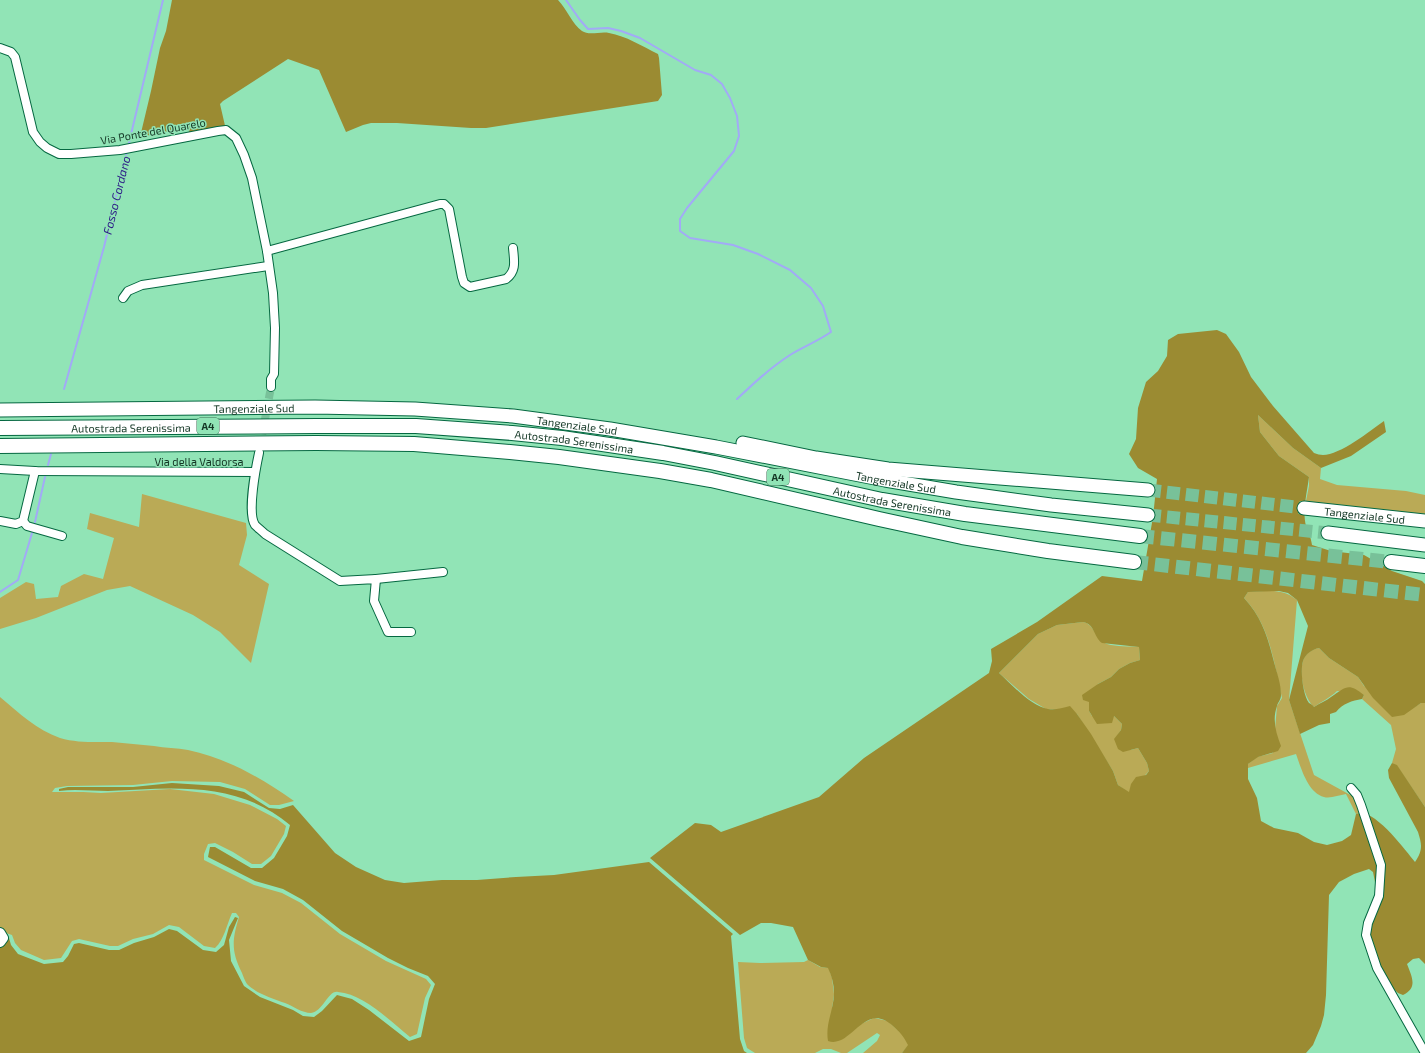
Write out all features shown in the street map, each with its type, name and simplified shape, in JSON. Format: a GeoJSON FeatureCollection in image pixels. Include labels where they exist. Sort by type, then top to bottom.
{"type":"FeatureCollection","features":[{"type":"Feature","properties":{"kind":"highway","name":"Tangenziale Sud"},"geometry":{"type":"LineString","coordinates":[[0,401],[315,398],[415,401],[514,408],[612,420],[816,458],[888,469],[1148,490]]}},
{"type":"Feature","properties":{"kind":"highway","name":"Tangenziale Sud"},"geometry":{"type":"LineString","coordinates":[[0,410],[315,407],[415,409],[514,416],[610,428],[956,492],[1051,505],[1148,515]]}},
{"type":"Feature","properties":{"kind":"highway","name":"Autostrada Serenissima"},"geometry":{"type":"LineString","coordinates":[[0,428],[416,426],[512,433],[671,454],[882,500],[965,514],[1140,536]]}},
{"type":"Feature","properties":{"kind":"highway","name":"Autostrada Serenissima"},"geometry":{"type":"LineString","coordinates":[[0,446],[316,443],[399,444],[559,457],[712,480],[962,537],[1048,551],[1134,562]]}},
{"type":"Feature","properties":{"kind":"highway","name":"Tangenziale Sud"},"geometry":{"type":"LineString","coordinates":[[1304,508],[1425,521]]}},
{"type":"Feature","properties":{"kind":"highway","name":"Tangenziale Sud"},"geometry":{"type":"LineString","coordinates":[[1328,533],[1425,545]]}},
{"type":"Feature","properties":{"kind":"highway"},"geometry":{"type":"LineString","coordinates":[[1391,562],[1425,566]]}},
{"type":"Feature","properties":{"kind":"street","name":"Via Ponte del Quarelo"},"geometry":{"type":"LineString","coordinates":[[0,48],[11,52],[15,57],[33,132],[40,142],[47,148],[59,154],[120,150],[226,130],[236,138],[252,178],[267,251],[273,293],[275,328],[274,374],[271,379],[271,387]]}},
{"type":"Feature","properties":{"kind":"street"},"geometry":{"type":"LineString","coordinates":[[267,251],[440,204],[444,204],[449,209],[462,277],[464,283],[470,287],[506,279],[510,276],[514,268],[513,248]]}},
{"type":"Feature","properties":{"kind":"street"},"geometry":{"type":"LineString","coordinates":[[123,298],[128,291],[142,285],[268,266]]}},
{"type":"Feature","properties":{"kind":"street"},"geometry":{"type":"LineString","coordinates":[[255,472],[259,453]]}},
{"type":"Feature","properties":{"kind":"street","name":"Via della Valdorsa"},"geometry":{"type":"LineString","coordinates":[[0,469],[35,471],[255,472],[251,514],[255,525],[265,534],[340,581],[443,572]]}},
{"type":"Feature","properties":{"kind":"street"},"geometry":{"type":"LineString","coordinates":[[0,521],[16,524],[23,520],[35,471]]}},
{"type":"Feature","properties":{"kind":"street"},"geometry":{"type":"LineString","coordinates":[[23,520],[27,526],[62,536]]}},
{"type":"Feature","properties":{"kind":"street"},"geometry":{"type":"LineString","coordinates":[[376,579],[374,601],[388,632],[411,632]]}},
{"type":"Feature","properties":{"kind":"street"},"geometry":{"type":"LineString","coordinates":[[1351,788],[1357,795],[1381,864],[1378,896],[1368,923],[1366,935],[1377,968],[1425,1053]]}},
{"type":"Feature","properties":{"kind":"street"},"geometry":{"type":"LineString","coordinates":[[0,933],[3,938],[0,942]]}},
{"type":"Feature","properties":{"kind":"shaded area"},"geometry":{"type":"Polygon","coordinates":[[[172,0],[558,0],[578,28],[582,31],[588,33],[606,33],[622,36],[658,54],[662,95],[658,101],[486,128],[371,123],[346,132],[319,70],[288,59],[220,104],[226,130],[190,136],[188,128],[186,128],[140,137],[160,48],[166,31],[172,0]]]}},
{"type":"Feature","properties":{"kind":"shaded area"},"geometry":{"type":"Polygon","coordinates":[[[1217,330],[1226,334],[1239,352],[1251,377],[1273,406],[1314,453],[1323,455],[1338,451],[1355,442],[1384,421],[1386,432],[1351,456],[1321,468],[1293,448],[1258,415],[1260,432],[1279,456],[1309,477],[1304,514],[1312,545],[1331,551],[1364,555],[1392,571],[1422,581],[1425,584],[1425,703],[1421,703],[1404,715],[1392,717],[1373,698],[1358,677],[1329,658],[1319,648],[1310,652],[1306,656],[1302,665],[1304,689],[1309,703],[1314,707],[1347,687],[1354,688],[1364,695],[1362,699],[1348,703],[1336,712],[1330,714],[1330,723],[1319,725],[1300,734],[1289,700],[1308,626],[1297,600],[1288,593],[1279,591],[1248,592],[1244,598],[1264,628],[1280,682],[1281,697],[1277,705],[1275,721],[1276,731],[1281,746],[1278,751],[1258,757],[1248,764],[1248,779],[1257,798],[1261,821],[1274,828],[1298,833],[1314,842],[1327,845],[1342,841],[1351,835],[1356,814],[1363,813],[1371,816],[1388,830],[1415,862],[1421,847],[1418,832],[1389,778],[1388,770],[1392,763],[1397,765],[1425,807],[1425,964],[1419,958],[1413,959],[1407,964],[1412,978],[1412,986],[1408,992],[1403,995],[1398,993],[1386,982],[1367,935],[1374,911],[1376,887],[1373,872],[1369,869],[1354,874],[1339,882],[1329,895],[1324,1015],[1313,1045],[1306,1053],[902,1053],[908,1045],[898,1030],[883,1020],[874,1018],[866,1021],[844,1038],[836,1042],[828,1041],[827,1034],[834,999],[832,977],[828,968],[821,967],[808,960],[793,927],[771,923],[761,923],[740,935],[650,858],[695,823],[711,825],[721,832],[819,797],[864,758],[989,673],[992,661],[991,649],[1037,622],[1102,576],[1142,581],[1153,517],[1157,479],[1138,468],[1129,454],[1136,439],[1138,408],[1146,382],[1158,371],[1167,356],[1168,340],[1178,334],[1217,330]],[[1083,622],[1057,625],[1038,634],[999,673],[1035,704],[1048,709],[1059,709],[1070,706],[1091,734],[1113,771],[1118,785],[1129,792],[1131,784],[1136,777],[1146,775],[1149,771],[1147,763],[1138,748],[1123,752],[1118,749],[1114,739],[1121,730],[1122,724],[1114,716],[1112,723],[1097,724],[1089,711],[1089,702],[1083,700],[1082,695],[1111,677],[1119,669],[1140,660],[1139,647],[1102,643],[1087,623],[1083,622]]]}},
{"type":"Feature","properties":{"kind":"shaded area"},"geometry":{"type":"Polygon","coordinates":[[[1258,415],[1293,448],[1321,468],[1320,479],[1337,485],[1406,491],[1425,495],[1425,514],[1306,501],[1309,477],[1279,456],[1260,432],[1258,415]]]}},
{"type":"Feature","properties":{"kind":"shaded area"},"geometry":{"type":"Polygon","coordinates":[[[142,494],[246,523],[247,535],[239,565],[269,584],[251,663],[220,632],[193,615],[130,586],[107,590],[36,618],[0,629],[0,598],[26,582],[34,584],[36,599],[58,597],[61,586],[84,574],[103,579],[114,538],[87,529],[90,513],[139,527],[142,494]]]}},
{"type":"Feature","properties":{"kind":"shaded area"},"geometry":{"type":"Polygon","coordinates":[[[1248,592],[1282,592],[1297,600],[1289,700],[1314,775],[1354,797],[1360,812],[1356,814],[1346,794],[1324,797],[1318,795],[1314,791],[1306,779],[1296,754],[1248,768],[1248,764],[1257,757],[1273,753],[1277,706],[1282,698],[1270,645],[1260,620],[1244,598],[1248,592]]]}},
{"type":"Feature","properties":{"kind":"shaded area"},"geometry":{"type":"Polygon","coordinates":[[[1083,622],[1087,623],[1100,639],[1107,644],[1139,647],[1140,660],[1119,669],[1111,677],[1098,684],[1089,702],[1089,711],[1092,716],[1114,716],[1122,724],[1121,730],[1115,739],[1131,750],[1138,748],[1147,763],[1149,771],[1129,793],[1118,785],[1113,771],[1077,714],[1058,709],[1046,709],[1029,699],[999,673],[1038,634],[1057,625],[1083,622]]]}},
{"type":"Feature","properties":{"kind":"shaded area"},"geometry":{"type":"Polygon","coordinates":[[[1319,648],[1329,658],[1358,677],[1364,686],[1413,708],[1421,703],[1425,703],[1425,807],[1397,766],[1392,763],[1396,749],[1391,725],[1362,699],[1364,695],[1337,691],[1332,696],[1314,707],[1310,703],[1303,686],[1302,667],[1304,658],[1307,654],[1319,648]]]}},
{"type":"Feature","properties":{"kind":"shaded area"},"geometry":{"type":"Polygon","coordinates":[[[0,697],[36,726],[60,738],[66,740],[112,742],[180,749],[203,754],[217,758],[243,770],[269,784],[294,801],[279,805],[270,805],[245,789],[220,782],[172,781],[133,785],[67,786],[55,788],[52,792],[101,793],[170,789],[214,794],[250,805],[277,819],[286,826],[284,834],[271,856],[261,864],[252,864],[215,843],[208,844],[204,854],[204,860],[254,885],[282,893],[301,903],[340,934],[386,961],[426,979],[431,985],[425,998],[417,1034],[410,1037],[367,1003],[348,994],[334,992],[319,1009],[315,1012],[308,1013],[255,990],[246,983],[234,952],[235,932],[239,917],[236,913],[232,913],[223,936],[215,948],[204,946],[179,927],[169,925],[153,934],[133,939],[118,946],[110,946],[79,939],[72,941],[61,958],[44,960],[21,950],[15,943],[12,935],[0,929],[0,697]]]}},
{"type":"Feature","properties":{"kind":"shaded area"},"geometry":{"type":"Polygon","coordinates":[[[172,783],[219,786],[244,792],[269,808],[280,809],[293,805],[335,853],[356,867],[385,880],[404,883],[554,875],[649,862],[733,934],[731,936],[740,1039],[744,1051],[747,1053],[0,1053],[0,934],[9,938],[11,945],[18,954],[44,964],[63,962],[74,944],[79,943],[109,950],[119,950],[134,943],[154,937],[169,929],[177,931],[203,950],[216,952],[224,945],[229,927],[235,917],[238,918],[229,940],[231,961],[244,986],[260,997],[293,1010],[303,1016],[314,1017],[337,995],[352,999],[369,1010],[409,1041],[421,1037],[429,999],[435,984],[428,976],[388,958],[342,931],[303,900],[283,889],[255,881],[208,857],[210,847],[215,847],[251,868],[262,868],[274,858],[287,836],[290,825],[270,810],[248,800],[203,790],[156,789],[59,791],[59,789],[68,787],[133,787],[172,783]]]}},
{"type":"Feature","properties":{"kind":"shaded area"},"geometry":{"type":"Polygon","coordinates":[[[808,960],[820,967],[829,968],[834,994],[832,1009],[844,1038],[861,1024],[874,1018],[888,1021],[903,1035],[909,1045],[902,1053],[863,1053],[877,1041],[880,1035],[877,1033],[847,1053],[841,1053],[831,1049],[823,1049],[815,1053],[755,1053],[747,1048],[744,1038],[738,962],[804,962],[808,960]]]}},
{"type":"Feature","properties":{"kind":"waterway","name":"Fosso Cordano"},"geometry":{"type":"LineString","coordinates":[[128,147],[163,0]]}},
{"type":"Feature","properties":{"kind":"waterway"},"geometry":{"type":"LineString","coordinates":[[566,0],[588,29],[608,28],[640,38],[695,70],[711,75],[722,84],[730,98],[737,116],[739,136],[734,151],[687,208],[680,219],[680,231],[690,238],[733,245],[758,254],[790,270],[811,288],[823,306],[831,332],[783,360],[762,376],[737,399]]}},
{"type":"Feature","properties":{"kind":"waterway","name":"Fosso Cordano"},"geometry":{"type":"LineString","coordinates":[[64,389],[104,247],[127,151]]}},
{"type":"Feature","properties":{"kind":"waterway","name":"Fosso Cordano"},"geometry":{"type":"LineString","coordinates":[[48,465],[51,454]]}},
{"type":"Feature","properties":{"kind":"waterway","name":"Fosso Cordano"},"geometry":{"type":"LineString","coordinates":[[35,522],[45,477]]}},
{"type":"Feature","properties":{"kind":"waterway","name":"Fosso Cordano"},"geometry":{"type":"LineString","coordinates":[[0,592],[18,580],[32,533]]}},
{"type":"Feature","properties":{"kind":"tunnel"},"geometry":{"type":"LineString","coordinates":[[260,446],[271,387]]}},
{"type":"Feature","properties":{"kind":"tunnel"},"geometry":{"type":"LineString","coordinates":[[1148,490],[1304,508]]}},
{"type":"Feature","properties":{"kind":"tunnel"},"geometry":{"type":"LineString","coordinates":[[1148,515],[1328,533]]}},
{"type":"Feature","properties":{"kind":"tunnel"},"geometry":{"type":"LineString","coordinates":[[1140,536],[1391,562]]}},
{"type":"Feature","properties":{"kind":"tunnel"},"geometry":{"type":"LineString","coordinates":[[1134,562],[1425,595]]}}]}
